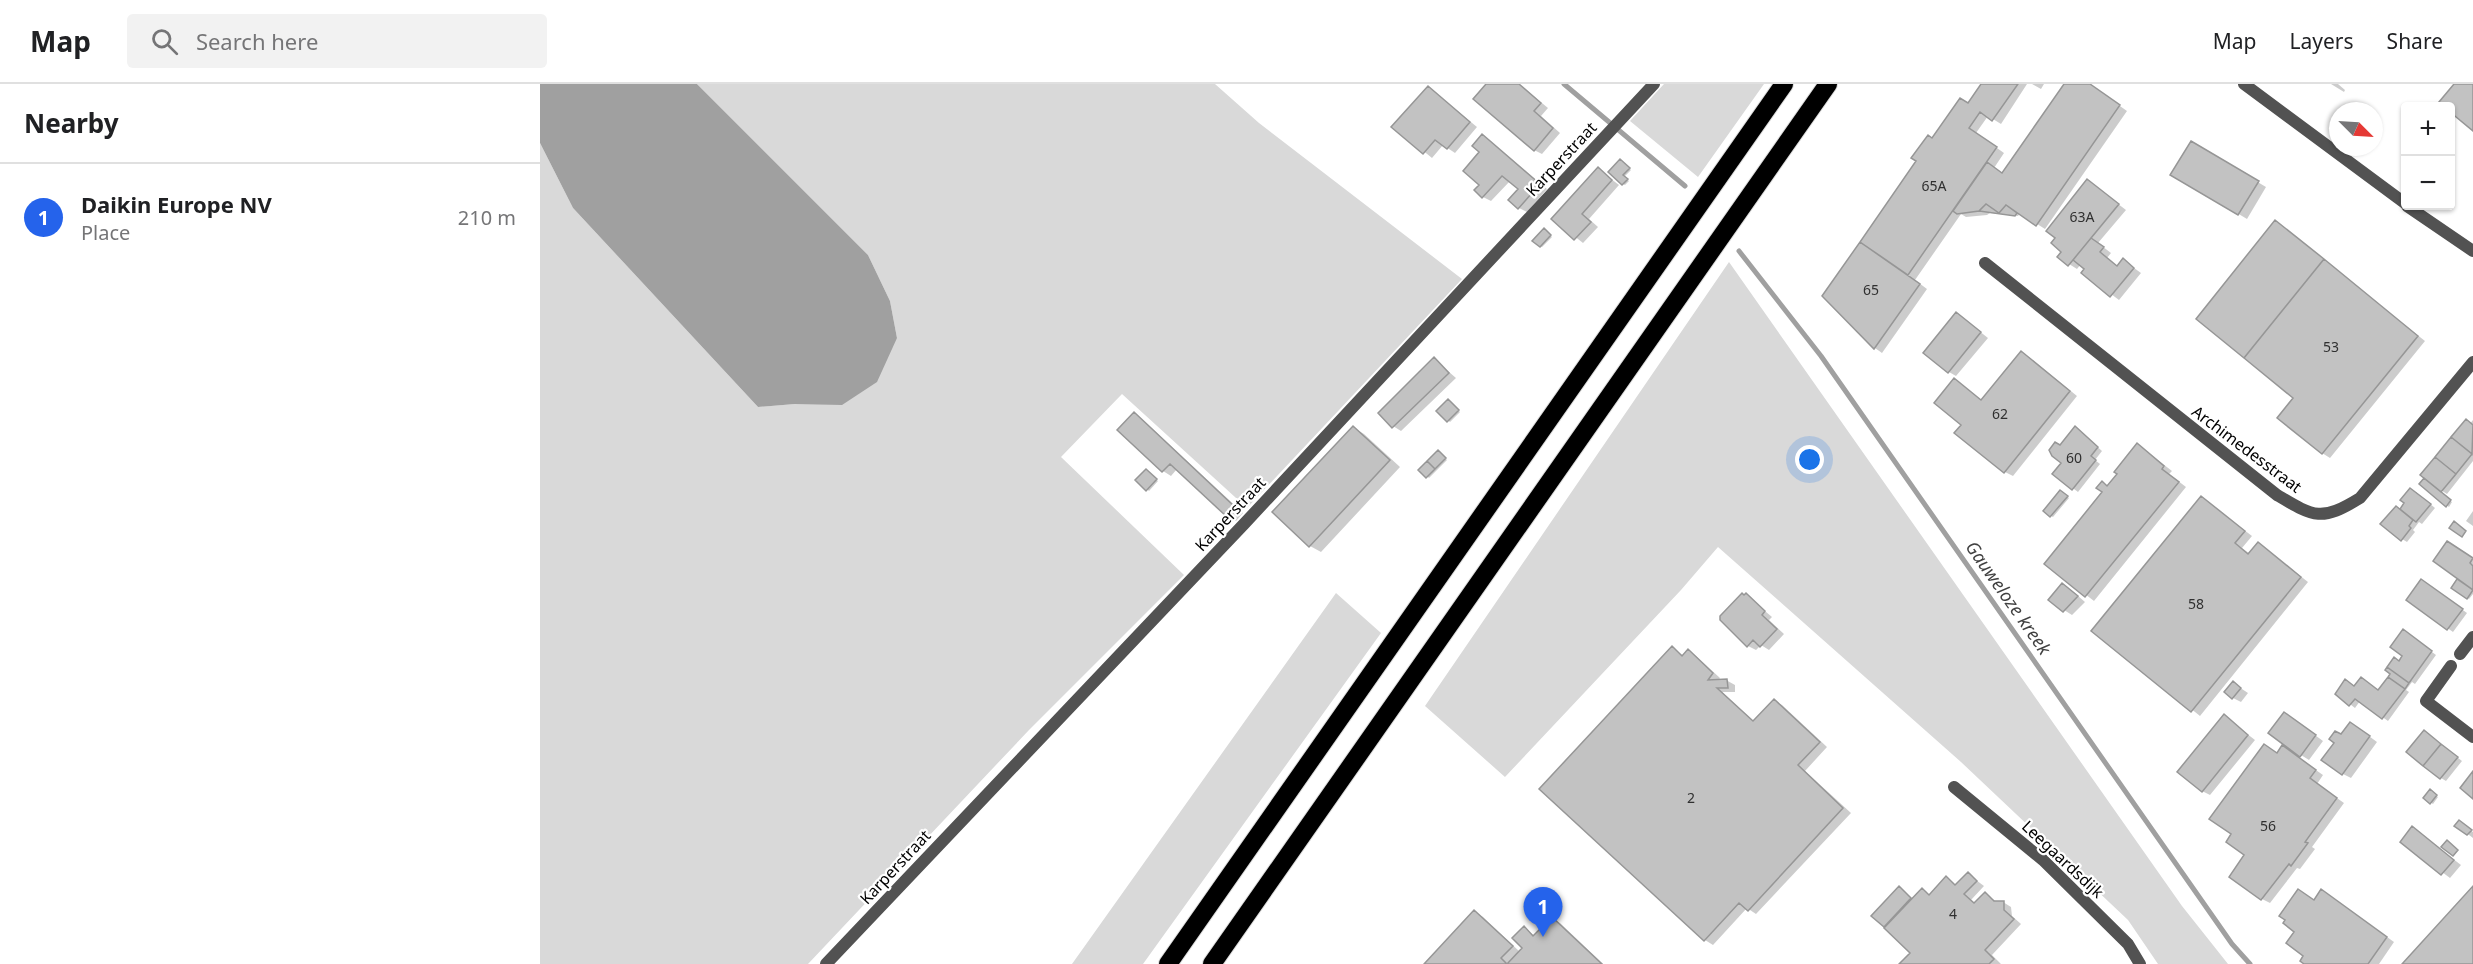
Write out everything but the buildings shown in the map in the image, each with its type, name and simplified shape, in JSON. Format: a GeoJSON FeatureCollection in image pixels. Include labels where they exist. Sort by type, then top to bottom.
{"type":"FeatureCollection","features":[{"type":"Feature","properties":{"kind":"highway"},"geometry":{"type":"LineString","coordinates":[[1168,964],[1784,84]]}},
{"type":"Feature","properties":{"kind":"highway"},"geometry":{"type":"LineString","coordinates":[[1212,964],[1828,84]]}},
{"type":"Feature","properties":{"kind":"street","name":"Karperstraat"},"geometry":{"type":"LineString","coordinates":[[826,964],[1252,515],[1654,84]]}},
{"type":"Feature","properties":{"kind":"street"},"geometry":{"type":"LineString","coordinates":[[2244,84],[2401,201]]}},
{"type":"Feature","properties":{"kind":"street"},"geometry":{"type":"LineString","coordinates":[[2413,210],[2473,251]]}},
{"type":"Feature","properties":{"kind":"street","name":"Archimedesstraat"},"geometry":{"type":"LineString","coordinates":[[1985,263],[2277,495],[2309,514],[2337,512],[2360,498],[2473,362]]}},
{"type":"Feature","properties":{"kind":"street"},"geometry":{"type":"LineString","coordinates":[[2460,654],[2473,637]]}},
{"type":"Feature","properties":{"kind":"street"},"geometry":{"type":"LineString","coordinates":[[2451,666],[2426,701],[2473,737]]}},
{"type":"Feature","properties":{"kind":"street","name":"Leegaardsdijk"},"geometry":{"type":"LineString","coordinates":[[1954,787],[2043,860],[2128,945],[2140,964]]}},
{"type":"Feature","properties":{"kind":"shaded area"},"geometry":{"type":"Polygon","coordinates":[[[540,84],[697,84],[868,255],[890,301],[897,338],[877,382],[842,405],[795,404],[758,407],[573,208],[540,143],[540,84]]]}},
{"type":"Feature","properties":{"kind":"shaded area"},"geometry":{"type":"Polygon","coordinates":[[[697,84],[1215,84],[1259,123],[1462,279],[1247,508],[1122,394],[1061,457],[1184,575],[1029,730],[808,964],[540,964],[540,143],[573,208],[758,407],[795,404],[897,338],[890,301],[868,255],[697,84]]]}},
{"type":"Feature","properties":{"kind":"shaded area"},"geometry":{"type":"Polygon","coordinates":[[[1664,84],[1764,84],[1698,177],[1630,121],[1664,84]]]}},
{"type":"Feature","properties":{"kind":"shaded area"},"geometry":{"type":"Polygon","coordinates":[[[1729,262],[2182,906],[2228,964],[2158,964],[2128,920],[1961,762],[1718,547],[1681,590],[1505,777],[1425,706],[1729,262]]]}},
{"type":"Feature","properties":{"kind":"shaded area"},"geometry":{"type":"Polygon","coordinates":[[[1336,593],[1381,633],[1143,964],[1072,964],[1336,593]]]}},
{"type":"Feature","properties":{"kind":"waterway","name":"Gauweloze kreek"},"geometry":{"type":"LineString","coordinates":[[1564,84],[1685,186]]}},
{"type":"Feature","properties":{"kind":"waterway","name":"Gauweloze kreek"},"geometry":{"type":"LineString","coordinates":[[1739,251],[1821,356],[2232,944],[2250,964]]}},
{"type":"Feature","properties":{"kind":"place","name":"Daikin Europe NV"},"geometry":{"type":"Point","coordinates":[1543,937]}}]}
